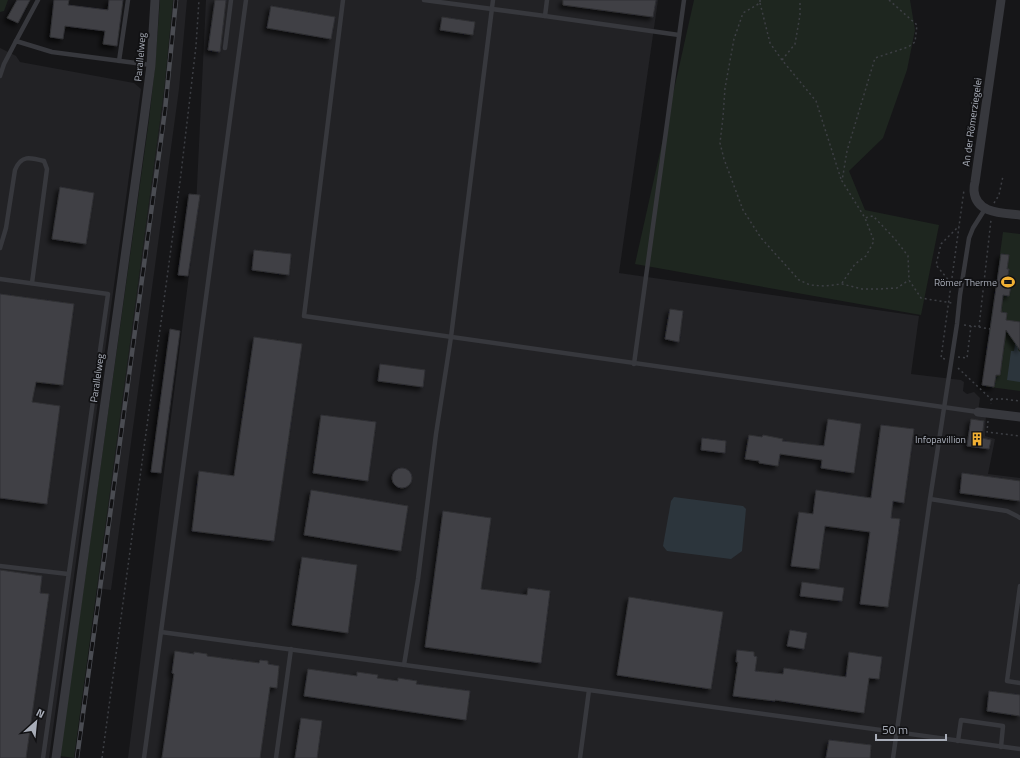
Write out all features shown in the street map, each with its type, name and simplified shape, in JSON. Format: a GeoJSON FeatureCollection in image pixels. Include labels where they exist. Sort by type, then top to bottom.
{"type":"FeatureCollection","features":[{"type":"Feature","properties":{"kind":"street","name":"Parallelweg"},"geometry":{"type":"LineString","coordinates":[[56,758],[151,65],[156,0]]}},
{"type":"Feature","properties":{"kind":"street","name":"An der Römerziegelei"},"geometry":{"type":"LineString","coordinates":[[988,210],[978,202],[974,192],[1001,0]]}},
{"type":"Feature","properties":{"kind":"street"},"geometry":{"type":"LineString","coordinates":[[988,210],[1020,215]]}},
{"type":"Feature","properties":{"kind":"street"},"geometry":{"type":"LineString","coordinates":[[978,412],[1020,417]]}},
{"type":"Feature","properties":{"kind":"lane"},"geometry":{"type":"LineString","coordinates":[[0,76],[4,64],[38,0]]}},
{"type":"Feature","properties":{"kind":"lane"},"geometry":{"type":"LineString","coordinates":[[119,61],[128,0]]}},
{"type":"Feature","properties":{"kind":"lane"},"geometry":{"type":"LineString","coordinates":[[225,48],[231,0]]}},
{"type":"Feature","properties":{"kind":"lane"},"geometry":{"type":"LineString","coordinates":[[144,758],[246,0]]}},
{"type":"Feature","properties":{"kind":"lane"},"geometry":{"type":"LineString","coordinates":[[343,0],[304,316],[978,412]]}},
{"type":"Feature","properties":{"kind":"lane"},"geometry":{"type":"LineString","coordinates":[[425,0],[679,35]]}},
{"type":"Feature","properties":{"kind":"lane"},"geometry":{"type":"LineString","coordinates":[[404,664],[418,579],[493,0]]}},
{"type":"Feature","properties":{"kind":"lane"},"geometry":{"type":"LineString","coordinates":[[545,16],[547,0]]}},
{"type":"Feature","properties":{"kind":"lane"},"geometry":{"type":"LineString","coordinates":[[634,364],[684,0]]}},
{"type":"Feature","properties":{"kind":"lane"},"geometry":{"type":"LineString","coordinates":[[16,41],[52,52],[151,65]]}},
{"type":"Feature","properties":{"kind":"lane"},"geometry":{"type":"LineString","coordinates":[[0,248],[6,228],[15,170],[18,162],[25,158],[44,161],[47,169],[32,283]]}},
{"type":"Feature","properties":{"kind":"lane"},"geometry":{"type":"LineString","coordinates":[[894,758],[930,499],[969,238],[973,228],[988,210]]}},
{"type":"Feature","properties":{"kind":"lane"},"geometry":{"type":"LineString","coordinates":[[0,279],[108,294],[43,758]]}},
{"type":"Feature","properties":{"kind":"lane"},"geometry":{"type":"LineString","coordinates":[[930,499],[1007,511],[1020,518]]}},
{"type":"Feature","properties":{"kind":"lane"},"geometry":{"type":"LineString","coordinates":[[0,566],[68,574]]}},
{"type":"Feature","properties":{"kind":"lane"},"geometry":{"type":"LineString","coordinates":[[1020,586],[1007,681],[1020,683]]}},
{"type":"Feature","properties":{"kind":"lane"},"geometry":{"type":"LineString","coordinates":[[161,632],[1020,749]]}},
{"type":"Feature","properties":{"kind":"lane"},"geometry":{"type":"LineString","coordinates":[[276,758],[291,649]]}},
{"type":"Feature","properties":{"kind":"lane"},"geometry":{"type":"LineString","coordinates":[[580,758],[590,690]]}},
{"type":"Feature","properties":{"kind":"lane"},"geometry":{"type":"LineString","coordinates":[[958,741],[961,720],[1003,726],[1001,747]]}},
{"type":"Feature","properties":{"kind":"path"},"geometry":{"type":"LineString","coordinates":[[102,758],[180,182],[196,46],[198,0]]}},
{"type":"Feature","properties":{"kind":"path"},"geometry":{"type":"LineString","coordinates":[[760,0],[770,43],[816,101],[842,181],[865,218],[874,241],[866,256],[855,264],[842,284]]}},
{"type":"Feature","properties":{"kind":"path"},"geometry":{"type":"LineString","coordinates":[[782,60],[795,44],[800,16],[800,0]]}},
{"type":"Feature","properties":{"kind":"path"},"geometry":{"type":"LineString","coordinates":[[842,181],[847,151],[875,58],[908,47],[915,42],[918,25],[889,0]]}},
{"type":"Feature","properties":{"kind":"path"},"geometry":{"type":"LineString","coordinates":[[760,3],[743,13],[734,38],[725,88],[720,143],[721,151],[743,210],[761,238],[778,259],[799,280],[810,285],[824,286],[842,284],[862,289],[878,289],[896,288],[908,280]]}},
{"type":"Feature","properties":{"kind":"path"},"geometry":{"type":"LineString","coordinates":[[979,327],[988,210],[994,204],[999,195],[1003,176]]}},
{"type":"Feature","properties":{"kind":"path"},"geometry":{"type":"LineString","coordinates":[[865,218],[873,216],[895,239],[908,256],[908,280],[921,298],[959,304]]}},
{"type":"Feature","properties":{"kind":"path"},"geometry":{"type":"LineString","coordinates":[[952,284],[936,265],[941,244],[959,226]]}},
{"type":"Feature","properties":{"kind":"path"},"geometry":{"type":"LineString","coordinates":[[957,324],[990,329]]}},
{"type":"Feature","properties":{"kind":"path"},"geometry":{"type":"LineString","coordinates":[[956,365],[956,357],[968,358],[971,326]]}},
{"type":"Feature","properties":{"kind":"path"},"geometry":{"type":"LineString","coordinates":[[951,362],[991,399],[1020,401]]}},
{"type":"Feature","properties":{"kind":"path"},"geometry":{"type":"LineString","coordinates":[[991,399],[987,432],[1020,436]]}},
{"type":"Feature","properties":{"kind":"shaded area"},"geometry":{"type":"Polygon","coordinates":[[[0,0],[8,0],[4,11],[0,12],[0,0]]]}},
{"type":"Feature","properties":{"kind":"shaded area"},"geometry":{"type":"Polygon","coordinates":[[[160,0],[173,0],[164,91],[74,758],[60,756],[149,120],[160,0]]]}},
{"type":"Feature","properties":{"kind":"shaded area"},"geometry":{"type":"Polygon","coordinates":[[[173,0],[187,0],[179,89],[111,590],[97,588],[164,91],[173,0]]]}},
{"type":"Feature","properties":{"kind":"shaded area"},"geometry":{"type":"Polygon","coordinates":[[[206,0],[658,0],[619,273],[919,316],[911,374],[961,380],[964,382],[963,391],[967,394],[974,392],[980,398],[978,412],[986,414],[985,436],[995,439],[988,474],[1020,478],[1020,758],[128,758],[195,227],[206,0]]]}},
{"type":"Feature","properties":{"kind":"shaded area"},"geometry":{"type":"Polygon","coordinates":[[[694,0],[910,0],[915,30],[907,70],[883,138],[849,171],[865,210],[939,225],[921,315],[635,264],[694,0]]]}},
{"type":"Feature","properties":{"kind":"shaded area"},"geometry":{"type":"Polygon","coordinates":[[[0,48],[16,56],[20,62],[134,83],[141,89],[49,758],[0,758],[0,48]]]}},
{"type":"Feature","properties":{"kind":"shaded area","name":"Römer Therme"},"geometry":{"type":"Polygon","coordinates":[[[1003,232],[1020,234],[1020,391],[982,386],[1003,232]]]}},
{"type":"Feature","properties":{"kind":"shaded area"},"geometry":{"type":"Polygon","coordinates":[[[1015,344],[1019,345],[1018,350],[1020,352],[1020,382],[1007,380],[1011,351],[1014,351],[1015,344]]]}},
{"type":"Feature","properties":{"kind":"shaded area"},"geometry":{"type":"Polygon","coordinates":[[[674,497],[743,506],[746,509],[742,551],[731,559],[667,551],[663,546],[671,501],[674,497]]]}},
{"type":"Feature","properties":{"kind":"building"},"geometry":{"type":"Polygon","coordinates":[[[17,0],[30,0],[18,23],[7,18],[17,0]]]}},
{"type":"Feature","properties":{"kind":"building"},"geometry":{"type":"Polygon","coordinates":[[[54,0],[69,0],[68,5],[108,10],[109,0],[123,0],[117,46],[103,44],[105,31],[65,26],[63,39],[50,37],[54,0]]]}},
{"type":"Feature","properties":{"kind":"building"},"geometry":{"type":"Polygon","coordinates":[[[215,0],[226,0],[220,52],[208,50],[215,0]]]}},
{"type":"Feature","properties":{"kind":"building"},"geometry":{"type":"Polygon","coordinates":[[[563,0],[656,0],[653,17],[563,5],[563,0]]]}},
{"type":"Feature","properties":{"kind":"building"},"geometry":{"type":"Polygon","coordinates":[[[271,6],[335,17],[331,39],[267,28],[271,6]]]}},
{"type":"Feature","properties":{"kind":"building"},"geometry":{"type":"Polygon","coordinates":[[[442,17],[475,22],[473,35],[440,30],[442,17]]]}},
{"type":"Feature","properties":{"kind":"building"},"geometry":{"type":"Polygon","coordinates":[[[60,187],[94,193],[86,244],[52,239],[60,187]]]}},
{"type":"Feature","properties":{"kind":"building"},"geometry":{"type":"Polygon","coordinates":[[[189,194],[200,195],[188,276],[178,275],[189,194]]]}},
{"type":"Feature","properties":{"kind":"building"},"geometry":{"type":"Polygon","coordinates":[[[254,250],[291,254],[289,275],[252,270],[254,250]]]}},
{"type":"Feature","properties":{"kind":"building"},"geometry":{"type":"Polygon","coordinates":[[[1001,254],[1009,255],[1007,269],[1009,269],[1006,285],[1011,286],[1009,296],[1003,295],[1001,312],[1007,313],[1006,320],[1020,322],[1020,350],[1006,330],[1000,375],[996,375],[994,387],[982,385],[1001,254]]]}},
{"type":"Feature","properties":{"kind":"building"},"geometry":{"type":"Polygon","coordinates":[[[0,294],[74,304],[63,385],[36,382],[32,402],[60,406],[47,504],[0,498],[0,294]]]}},
{"type":"Feature","properties":{"kind":"building"},"geometry":{"type":"Polygon","coordinates":[[[670,309],[683,311],[679,342],[665,339],[670,309]]]}},
{"type":"Feature","properties":{"kind":"building"},"geometry":{"type":"Polygon","coordinates":[[[170,329],[180,331],[161,473],[151,472],[170,329]]]}},
{"type":"Feature","properties":{"kind":"building"},"geometry":{"type":"Polygon","coordinates":[[[254,337],[302,344],[274,541],[192,531],[199,471],[234,476],[254,337]]]}},
{"type":"Feature","properties":{"kind":"building"},"geometry":{"type":"Polygon","coordinates":[[[380,364],[425,370],[423,387],[378,381],[380,364]]]}},
{"type":"Feature","properties":{"kind":"building"},"geometry":{"type":"Polygon","coordinates":[[[321,415],[376,422],[368,481],[313,473],[321,415]]]}},
{"type":"Feature","properties":{"kind":"building"},"geometry":{"type":"Polygon","coordinates":[[[828,419],[861,424],[854,473],[821,468],[822,460],[780,454],[778,466],[745,459],[749,435],[762,437],[763,435],[783,439],[782,441],[824,446],[828,419]]]}},
{"type":"Feature","properties":{"kind":"building","name":"Infopavillion"},"geometry":{"type":"Polygon","coordinates":[[[971,419],[984,421],[982,438],[991,440],[989,449],[967,446],[971,419]]]}},
{"type":"Feature","properties":{"kind":"building"},"geometry":{"type":"Polygon","coordinates":[[[881,425],[914,429],[904,503],[893,501],[891,518],[900,519],[888,607],[860,604],[870,532],[825,526],[819,569],[791,566],[799,512],[813,514],[816,490],[871,498],[881,425]]]}},
{"type":"Feature","properties":{"kind":"building"},"geometry":{"type":"Polygon","coordinates":[[[702,438],[726,441],[725,453],[701,450],[702,438]]]}},
{"type":"Feature","properties":{"kind":"building"},"geometry":{"type":"Polygon","coordinates":[[[402,468],[409,471],[412,478],[409,485],[402,488],[395,485],[392,478],[395,471],[402,468]]]}},
{"type":"Feature","properties":{"kind":"building"},"geometry":{"type":"Polygon","coordinates":[[[962,473],[1020,481],[1020,501],[960,493],[962,473]]]}},
{"type":"Feature","properties":{"kind":"building"},"geometry":{"type":"Polygon","coordinates":[[[311,490],[408,506],[401,551],[304,535],[311,490]]]}},
{"type":"Feature","properties":{"kind":"building"},"geometry":{"type":"Polygon","coordinates":[[[443,511],[491,518],[481,589],[527,595],[528,588],[550,591],[541,663],[425,647],[443,511]]]}},
{"type":"Feature","properties":{"kind":"building"},"geometry":{"type":"Polygon","coordinates":[[[302,557],[357,565],[348,633],[292,625],[302,557]]]}},
{"type":"Feature","properties":{"kind":"building"},"geometry":{"type":"Polygon","coordinates":[[[0,570],[42,576],[40,593],[49,594],[26,758],[0,758],[0,570]]]}},
{"type":"Feature","properties":{"kind":"building"},"geometry":{"type":"Polygon","coordinates":[[[802,582],[844,588],[842,601],[800,596],[802,582]]]}},
{"type":"Feature","properties":{"kind":"building"},"geometry":{"type":"Polygon","coordinates":[[[629,597],[723,612],[711,689],[617,675],[629,597]]]}},
{"type":"Feature","properties":{"kind":"building"},"geometry":{"type":"Polygon","coordinates":[[[790,630],[807,633],[804,649],[787,646],[790,630]]]}},
{"type":"Feature","properties":{"kind":"building"},"geometry":{"type":"Polygon","coordinates":[[[737,650],[754,652],[754,656],[757,657],[755,671],[783,674],[784,668],[846,677],[849,652],[882,657],[879,679],[869,678],[864,713],[775,700],[733,696],[738,662],[736,662],[737,650]]]}},
{"type":"Feature","properties":{"kind":"building"},"geometry":{"type":"Polygon","coordinates":[[[175,651],[194,654],[194,652],[207,654],[207,656],[259,663],[260,660],[268,661],[268,664],[279,666],[277,688],[270,687],[260,758],[162,758],[174,674],[172,673],[175,651]]]}},
{"type":"Feature","properties":{"kind":"building"},"geometry":{"type":"Polygon","coordinates":[[[308,669],[357,676],[357,672],[378,675],[377,678],[398,681],[398,678],[417,681],[416,684],[470,691],[466,720],[304,696],[308,669]]]}},
{"type":"Feature","properties":{"kind":"building"},"geometry":{"type":"Polygon","coordinates":[[[989,691],[1020,695],[1020,716],[987,711],[989,691]]]}},
{"type":"Feature","properties":{"kind":"building"},"geometry":{"type":"Polygon","coordinates":[[[301,718],[322,721],[317,758],[295,758],[301,718]]]}},
{"type":"Feature","properties":{"kind":"building"},"geometry":{"type":"Polygon","coordinates":[[[829,740],[871,745],[870,758],[826,758],[829,740]]]}},
{"type":"Feature","properties":{"kind":"railway"},"geometry":{"type":"LineString","coordinates":[[77,758],[165,110],[176,0]]}},
{"type":"Feature","properties":{"kind":"place","name":"Römer Therme"},"geometry":{"type":"Point","coordinates":[1008,282]}},
{"type":"Feature","properties":{"kind":"place","name":"Infopavillion"},"geometry":{"type":"Point","coordinates":[977,439]}}]}
